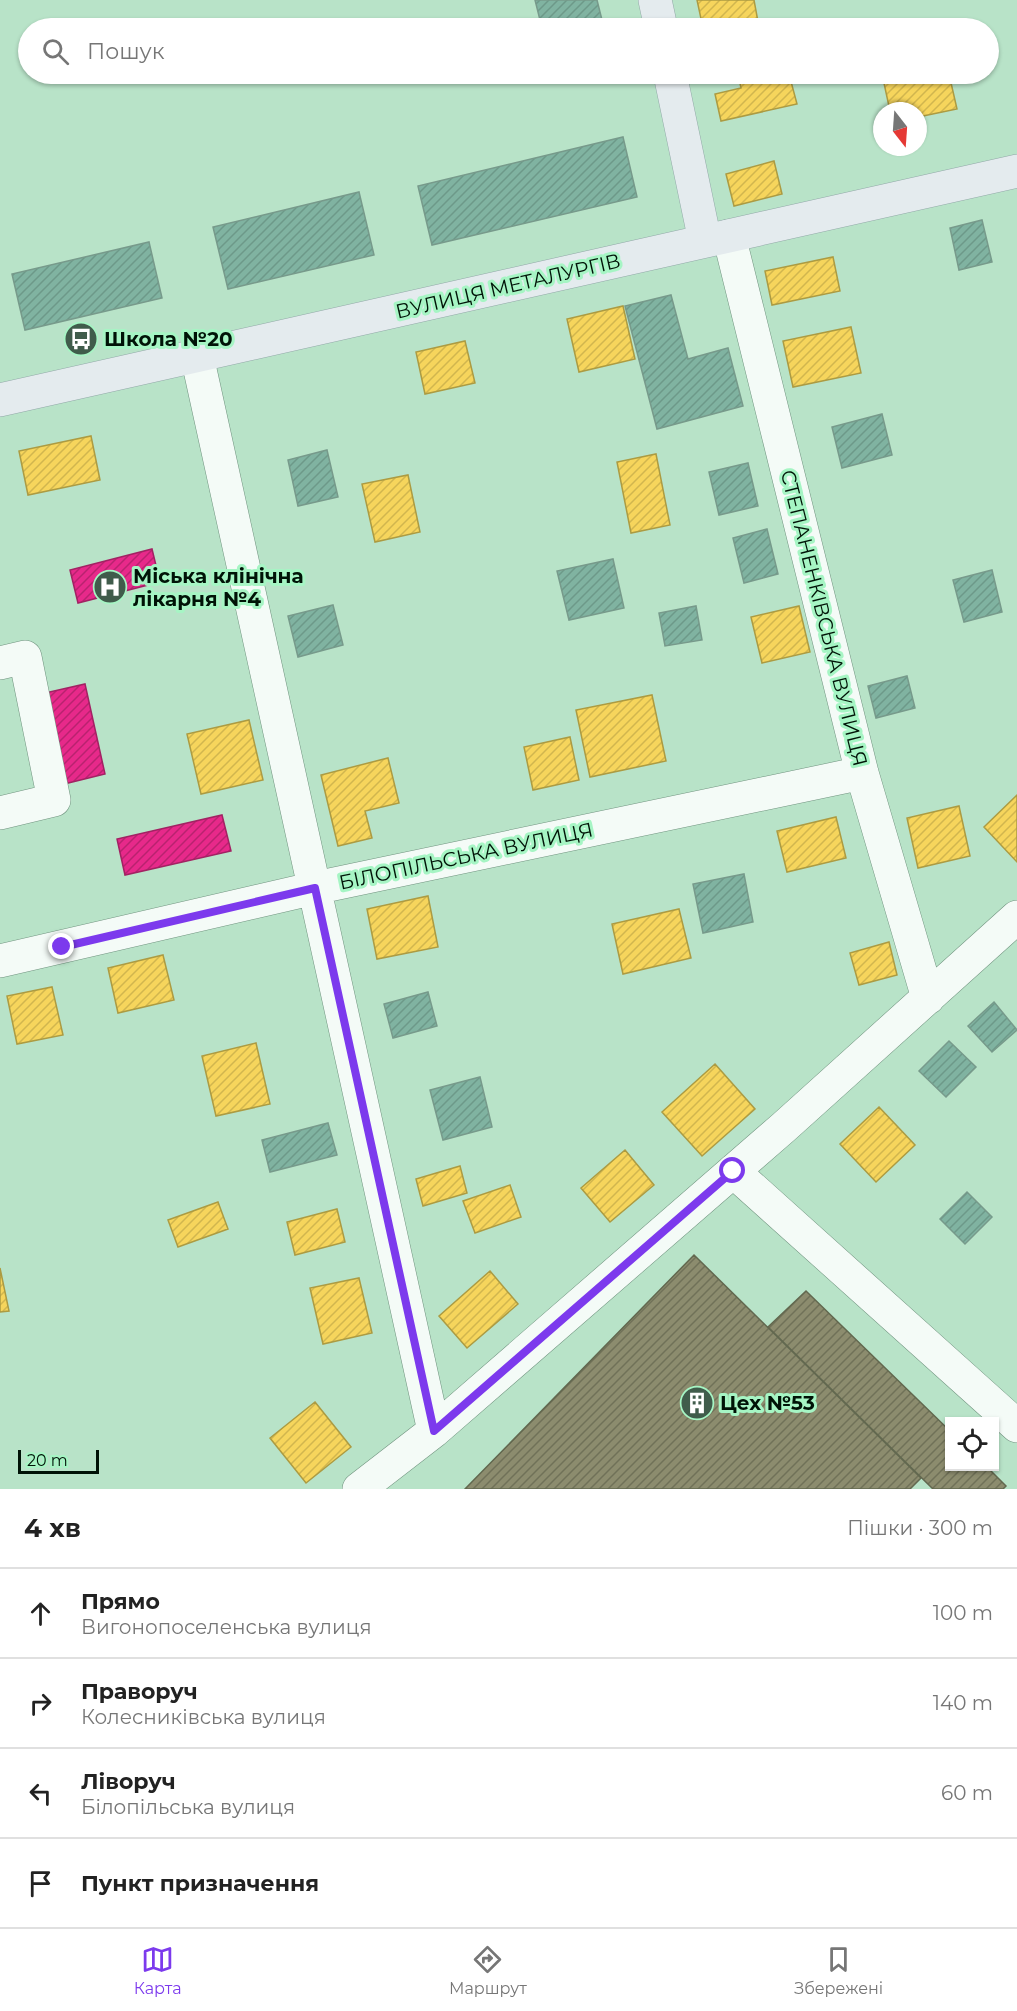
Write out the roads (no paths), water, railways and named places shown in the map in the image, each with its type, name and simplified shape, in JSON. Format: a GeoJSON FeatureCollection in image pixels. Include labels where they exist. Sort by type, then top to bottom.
{"type":"FeatureCollection","features":[{"type":"Feature","properties":{"kind":"main road"},"geometry":{"type":"LineString","coordinates":[[655,0],[659,18]]}},
{"type":"Feature","properties":{"kind":"main road","name":"СТЕПАНЕНКІВСЬКА ВУЛИЦЯ"},"geometry":{"type":"LineString","coordinates":[[673,84],[717,239]]}},
{"type":"Feature","properties":{"kind":"main road","name":"ВУЛИЦЯ МЕТАЛУРГІВ"},"geometry":{"type":"LineString","coordinates":[[0,400],[1017,171]]}},
{"type":"Feature","properties":{"kind":"street","name":"СТЕПАНЕНКІВСЬКА ВУЛИЦЯ"},"geometry":{"type":"LineString","coordinates":[[717,239],[862,773],[928,998]]}},
{"type":"Feature","properties":{"kind":"street"},"geometry":{"type":"LineString","coordinates":[[197,356],[434,1431]]}},
{"type":"Feature","properties":{"kind":"street"},"geometry":{"type":"LineString","coordinates":[[0,663],[25,657],[54,800],[0,813]]}},
{"type":"Feature","properties":{"kind":"street","name":"БІЛОПІЛЬСЬКА ВУЛИЦЯ"},"geometry":{"type":"LineString","coordinates":[[0,961],[315,888],[862,773]]}},
{"type":"Feature","properties":{"kind":"street"},"geometry":{"type":"LineString","coordinates":[[359,1489],[434,1431],[733,1171],[1017,917]]}},
{"type":"Feature","properties":{"kind":"street"},"geometry":{"type":"LineString","coordinates":[[733,1171],[1017,1426]]}},
{"type":"Feature","properties":{"kind":"place","name":"Школа №20"},"geometry":{"type":"Point","coordinates":[81,339]}},
{"type":"Feature","properties":{"kind":"place","name":"Міська клінічна лікарня №4"},"geometry":{"type":"Point","coordinates":[110,587]}},
{"type":"Feature","properties":{"kind":"place","name":"Цех №53"},"geometry":{"type":"Point","coordinates":[697,1403]}}]}
